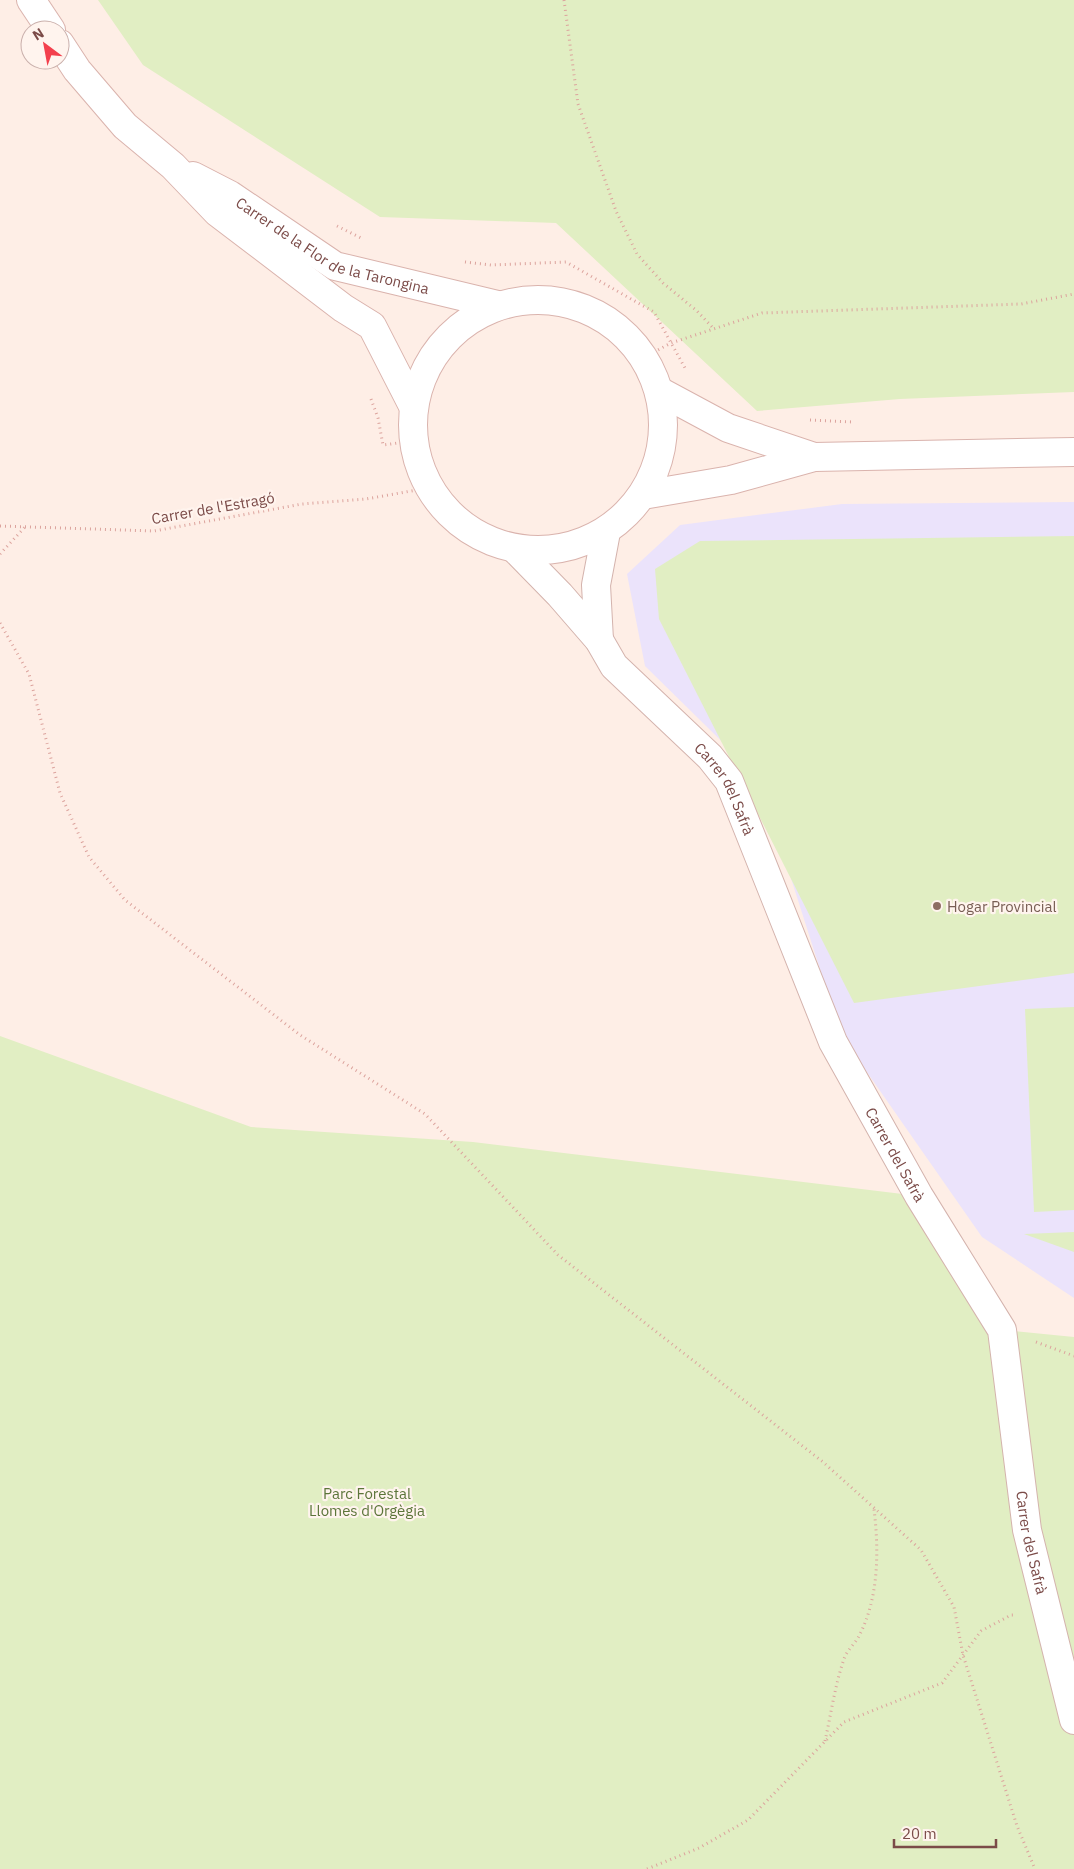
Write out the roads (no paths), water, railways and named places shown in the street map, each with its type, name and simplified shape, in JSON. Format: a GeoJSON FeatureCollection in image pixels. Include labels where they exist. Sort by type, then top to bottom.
{"type":"FeatureCollection","features":[{"type":"Feature","properties":{"kind":"main road"},"geometry":{"type":"LineString","coordinates":[[31,0],[44,20]]}},
{"type":"Feature","properties":{"kind":"main road","name":"Carrer de la Flor de la Tarongina"},"geometry":{"type":"LineString","coordinates":[[70,59],[125,126],[174,166],[217,212],[343,308],[372,326],[413,406]]}},
{"type":"Feature","properties":{"kind":"main road","name":"Carrer de la Flor de la Tarongina"},"geometry":{"type":"LineString","coordinates":[[174,166],[230,195],[335,266],[498,305]]}},
{"type":"Feature","properties":{"kind":"main road"},"geometry":{"type":"LineString","coordinates":[[550,299],[598,313],[645,357],[661,392],[665,436],[643,496],[606,532],[557,551],[516,550],[466,530],[428,488],[422,477],[413,441],[413,406],[430,359],[454,330],[498,305],[550,299]]}},
{"type":"Feature","properties":{"kind":"main road"},"geometry":{"type":"LineString","coordinates":[[661,392],[728,428],[814,457]]}},
{"type":"Feature","properties":{"kind":"main road"},"geometry":{"type":"LineString","coordinates":[[643,496],[731,480],[814,457],[1074,452]]}},
{"type":"Feature","properties":{"kind":"main road","name":"Carrer del Safrà"},"geometry":{"type":"LineString","coordinates":[[599,640],[596,585],[606,532]]}},
{"type":"Feature","properties":{"kind":"main road","name":"Carrer del Safrà"},"geometry":{"type":"LineString","coordinates":[[516,550],[560,594],[599,640],[614,666],[710,757],[729,781],[833,1042],[919,1196],[1002,1330],[1027,1530],[1074,1720]]}},
{"type":"Feature","properties":{"kind":"place","name":"Hogar Provincial"},"geometry":{"type":"Point","coordinates":[937,906]}},
{"type":"Feature","properties":{"kind":"park label","name":"Parc Forestal Llomes d'Orgègia"},"geometry":{"type":"Point","coordinates":[367,1502]}}]}
